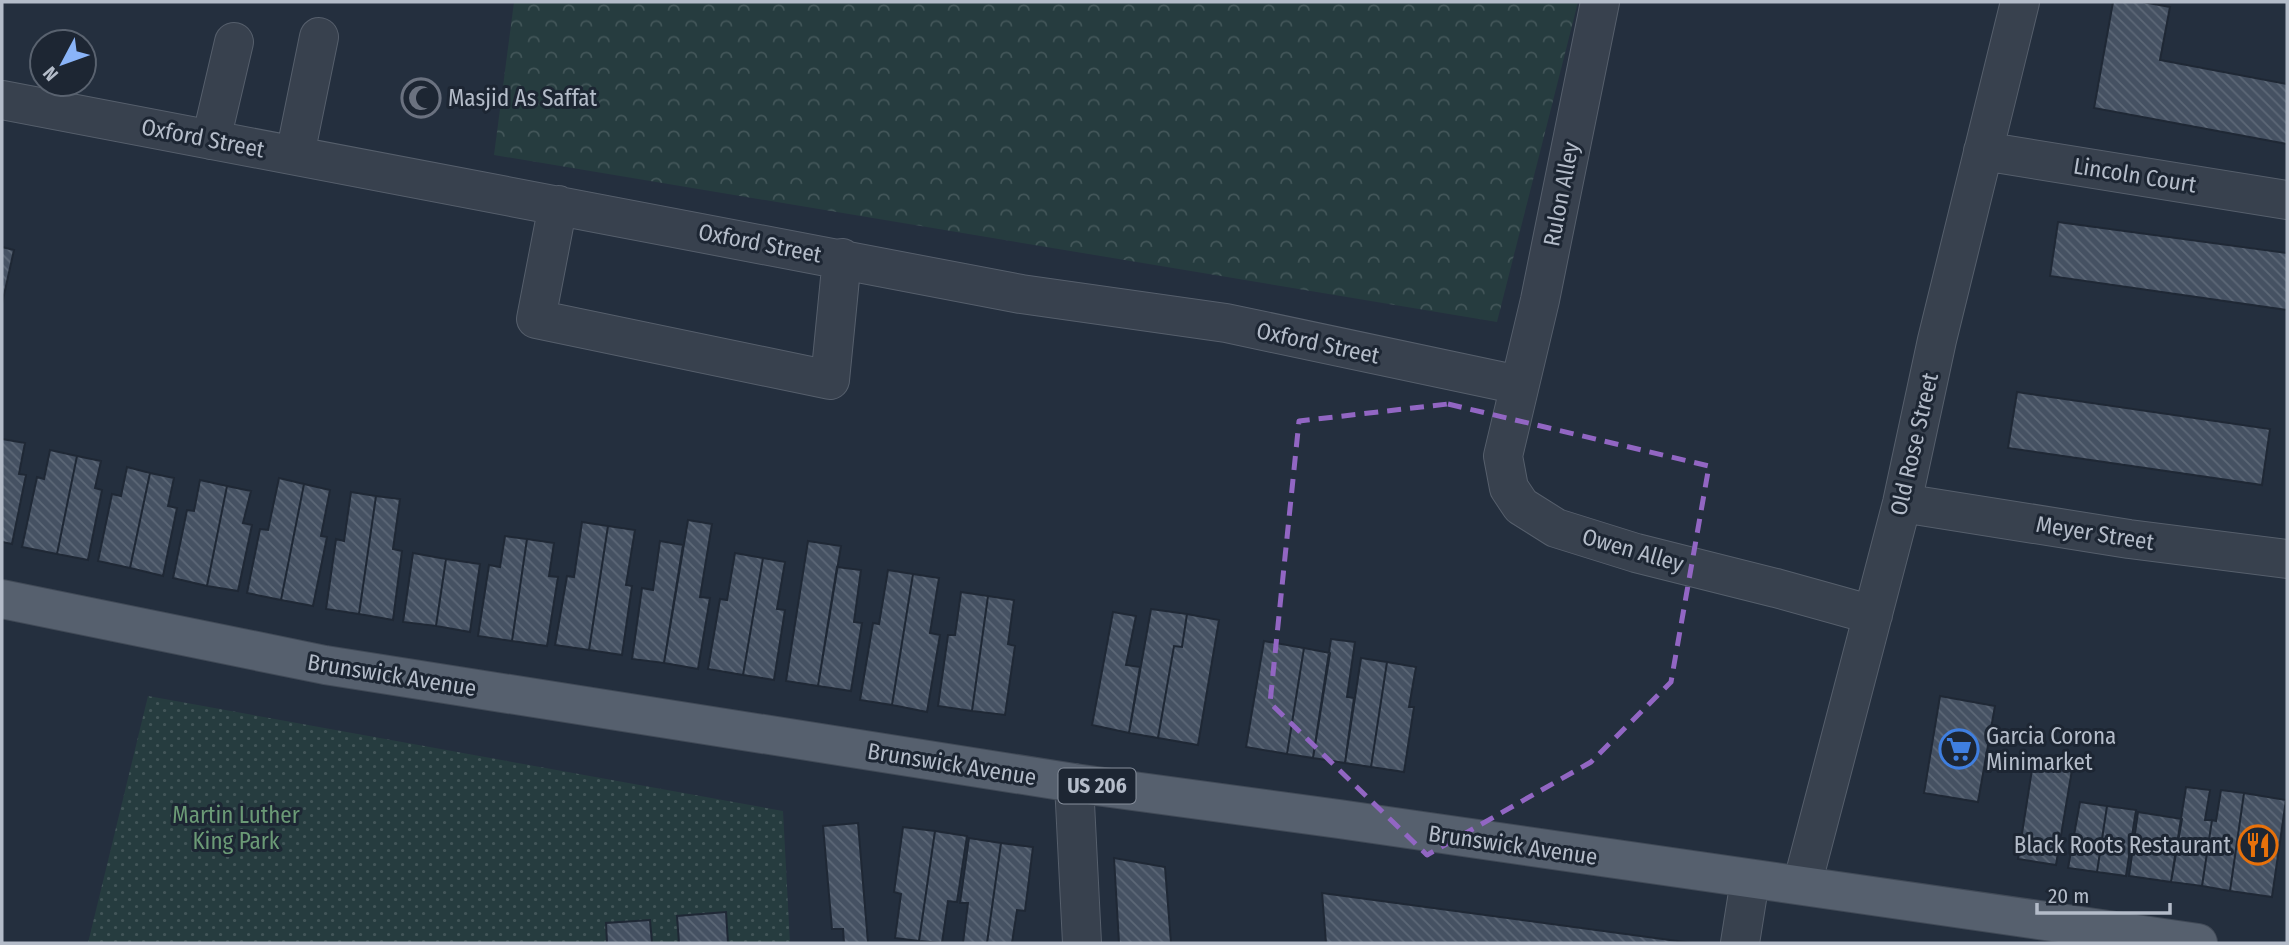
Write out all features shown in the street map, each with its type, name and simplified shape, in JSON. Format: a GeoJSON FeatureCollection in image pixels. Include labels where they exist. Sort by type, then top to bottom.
{"type":"FeatureCollection","features":[{"type":"Feature","properties":{"kind":"main road","name":"Brunswick Avenue"},"geometry":{"type":"LineString","coordinates":[[2,599],[325,665],[1074,783],[1750,880],[1802,885],[2146,940],[2198,943]]}},
{"type":"Feature","properties":{"kind":"street","name":"Rulon Alley"},"geometry":{"type":"LineString","coordinates":[[1518,385],[1540,300],[1600,2]]}},
{"type":"Feature","properties":{"kind":"street","name":"Old Rose Street"},"geometry":{"type":"LineString","coordinates":[[1802,885],[1902,503],[1937,340],[2020,2]]}},
{"type":"Feature","properties":{"kind":"street"},"geometry":{"type":"LineString","coordinates":[[295,155],[319,37]]}},
{"type":"Feature","properties":{"kind":"street"},"geometry":{"type":"LineString","coordinates":[[211,140],[234,42]]}},
{"type":"Feature","properties":{"kind":"street","name":"Oxford Street"},"geometry":{"type":"LineString","coordinates":[[2,100],[1021,294],[1226,323],[1518,385]]}},
{"type":"Feature","properties":{"kind":"street","name":"Lincoln Court"},"geometry":{"type":"LineString","coordinates":[[1983,151],[2287,200]]}},
{"type":"Feature","properties":{"kind":"street"},"geometry":{"type":"LineString","coordinates":[[558,205],[536,320],[831,380],[842,258]]}},
{"type":"Feature","properties":{"kind":"street","name":"Owen Alley"},"geometry":{"type":"LineString","coordinates":[[1518,385],[1503,456],[1509,488],[1521,506],[1556,528],[1636,553],[1776,587],[1873,615]]}},
{"type":"Feature","properties":{"kind":"street","name":"Meyer Street"},"geometry":{"type":"LineString","coordinates":[[1902,503],[2129,539],[2287,559]]}},
{"type":"Feature","properties":{"kind":"street"},"geometry":{"type":"LineString","coordinates":[[1074,783],[1082,943]]}},
{"type":"Feature","properties":{"kind":"street"},"geometry":{"type":"LineString","coordinates":[[1740,943],[1750,880]]}},
{"type":"Feature","properties":{"kind":"highlighted area"},"geometry":{"type":"Polygon","coordinates":[[[1448,404],[1709,466],[1671,682],[1591,762],[1427,855],[1270,703],[1299,421],[1448,404]]]}},
{"type":"Feature","properties":{"kind":"green space"},"geometry":{"type":"Polygon","coordinates":[[[514,2],[1578,2],[1497,322],[494,155],[514,2]]]}},
{"type":"Feature","properties":{"kind":"green space","name":"Martin Luther King Park"},"geometry":{"type":"Polygon","coordinates":[[[148,696],[783,811],[790,943],[88,943],[148,696]]]}},
{"type":"Feature","properties":{"kind":"building"},"geometry":{"type":"Polygon","coordinates":[[[2113,2],[2143,2],[2170,7],[2160,60],[2287,84],[2287,144],[2094,108],[2113,2]]]}},
{"type":"Feature","properties":{"kind":"building"},"geometry":{"type":"Polygon","coordinates":[[[2058,222],[2287,253],[2287,310],[2050,276],[2058,222]]]}},
{"type":"Feature","properties":{"kind":"building"},"geometry":{"type":"Polygon","coordinates":[[[2,247],[14,250],[2,304],[2,247]]]}},
{"type":"Feature","properties":{"kind":"building"},"geometry":{"type":"Polygon","coordinates":[[[2017,392],[2270,429],[2262,485],[2008,448],[2017,392]]]}},
{"type":"Feature","properties":{"kind":"building"},"geometry":{"type":"Polygon","coordinates":[[[2,439],[25,443],[19,474],[26,475],[12,544],[2,542],[2,439]]]}},
{"type":"Feature","properties":{"kind":"building"},"geometry":{"type":"Polygon","coordinates":[[[50,450],[77,456],[57,554],[22,547],[37,477],[44,479],[50,450]]]}},
{"type":"Feature","properties":{"kind":"building"},"geometry":{"type":"Polygon","coordinates":[[[77,456],[101,461],[95,488],[102,490],[88,560],[57,554],[77,456]]]}},
{"type":"Feature","properties":{"kind":"building"},"geometry":{"type":"Polygon","coordinates":[[[127,467],[150,473],[130,568],[98,561],[112,494],[121,496],[127,467]]]}},
{"type":"Feature","properties":{"kind":"building"},"geometry":{"type":"Polygon","coordinates":[[[150,473],[174,478],[168,506],[177,508],[163,576],[130,568],[150,473]]]}},
{"type":"Feature","properties":{"kind":"building"},"geometry":{"type":"Polygon","coordinates":[[[279,478],[304,484],[281,600],[247,593],[260,529],[268,530],[279,478]]]}},
{"type":"Feature","properties":{"kind":"building"},"geometry":{"type":"Polygon","coordinates":[[[200,480],[227,486],[207,586],[173,578],[187,510],[194,511],[200,480]]]}},
{"type":"Feature","properties":{"kind":"building"},"geometry":{"type":"Polygon","coordinates":[[[304,484],[330,490],[321,536],[327,537],[313,606],[281,600],[304,484]]]}},
{"type":"Feature","properties":{"kind":"building"},"geometry":{"type":"Polygon","coordinates":[[[227,486],[251,491],[243,523],[252,525],[238,591],[207,586],[227,486]]]}},
{"type":"Feature","properties":{"kind":"building"},"geometry":{"type":"Polygon","coordinates":[[[351,492],[376,496],[359,614],[326,609],[336,539],[344,541],[351,492]]]}},
{"type":"Feature","properties":{"kind":"building"},"geometry":{"type":"Polygon","coordinates":[[[376,496],[400,499],[393,549],[402,551],[393,620],[359,614],[376,496]]]}},
{"type":"Feature","properties":{"kind":"building"},"geometry":{"type":"Polygon","coordinates":[[[688,520],[712,524],[700,597],[710,598],[698,669],[664,663],[688,520]]]}},
{"type":"Feature","properties":{"kind":"building"},"geometry":{"type":"Polygon","coordinates":[[[582,522],[608,526],[589,650],[555,645],[567,576],[574,577],[582,522]]]}},
{"type":"Feature","properties":{"kind":"building"},"geometry":{"type":"Polygon","coordinates":[[[608,526],[635,530],[626,585],[632,586],[622,655],[589,650],[608,526]]]}},
{"type":"Feature","properties":{"kind":"building"},"geometry":{"type":"Polygon","coordinates":[[[505,536],[527,539],[512,641],[478,636],[489,565],[500,567],[505,536]]]}},
{"type":"Feature","properties":{"kind":"building"},"geometry":{"type":"Polygon","coordinates":[[[527,539],[554,543],[549,576],[558,577],[547,646],[512,641],[527,539]]]}},
{"type":"Feature","properties":{"kind":"building"},"geometry":{"type":"Polygon","coordinates":[[[660,541],[683,545],[664,663],[632,659],[642,588],[653,590],[660,541]]]}},
{"type":"Feature","properties":{"kind":"building"},"geometry":{"type":"Polygon","coordinates":[[[808,541],[841,546],[818,686],[786,681],[808,541]]]}},
{"type":"Feature","properties":{"kind":"building"},"geometry":{"type":"Polygon","coordinates":[[[413,553],[446,559],[436,626],[403,622],[413,553]]]}},
{"type":"Feature","properties":{"kind":"building"},"geometry":{"type":"Polygon","coordinates":[[[735,553],[763,558],[743,675],[708,669],[720,599],[727,600],[735,553]]]}},
{"type":"Feature","properties":{"kind":"building"},"geometry":{"type":"Polygon","coordinates":[[[763,558],[785,562],[777,609],[785,610],[774,680],[743,675],[763,558]]]}},
{"type":"Feature","properties":{"kind":"building"},"geometry":{"type":"Polygon","coordinates":[[[446,559],[480,564],[470,632],[436,626],[446,559]]]}},
{"type":"Feature","properties":{"kind":"building"},"geometry":{"type":"Polygon","coordinates":[[[837,567],[861,570],[854,622],[862,623],[851,691],[818,686],[837,567]]]}},
{"type":"Feature","properties":{"kind":"building"},"geometry":{"type":"Polygon","coordinates":[[[888,570],[913,574],[892,705],[860,700],[873,623],[879,624],[888,570]]]}},
{"type":"Feature","properties":{"kind":"building"},"geometry":{"type":"Polygon","coordinates":[[[913,574],[939,578],[930,633],[940,635],[927,712],[892,705],[913,574]]]}},
{"type":"Feature","properties":{"kind":"building"},"geometry":{"type":"Polygon","coordinates":[[[961,592],[988,596],[972,711],[938,706],[948,635],[955,635],[961,592]]]}},
{"type":"Feature","properties":{"kind":"building"},"geometry":{"type":"Polygon","coordinates":[[[988,596],[1014,600],[1008,644],[1015,646],[1005,715],[972,711],[988,596]]]}},
{"type":"Feature","properties":{"kind":"building"},"geometry":{"type":"Polygon","coordinates":[[[1151,609],[1187,614],[1182,647],[1174,646],[1158,738],[1129,733],[1151,609]]]}},
{"type":"Feature","properties":{"kind":"building"},"geometry":{"type":"Polygon","coordinates":[[[1113,612],[1136,616],[1126,665],[1140,667],[1129,733],[1092,725],[1113,612]]]}},
{"type":"Feature","properties":{"kind":"building"},"geometry":{"type":"Polygon","coordinates":[[[1187,614],[1219,620],[1198,745],[1158,738],[1174,646],[1182,647],[1187,614]]]}},
{"type":"Feature","properties":{"kind":"building"},"geometry":{"type":"Polygon","coordinates":[[[1331,639],[1355,642],[1347,697],[1354,698],[1345,763],[1313,758],[1331,639]]]}},
{"type":"Feature","properties":{"kind":"building"},"geometry":{"type":"Polygon","coordinates":[[[1264,641],[1304,648],[1287,754],[1246,747],[1264,641]]]}},
{"type":"Feature","properties":{"kind":"building"},"geometry":{"type":"Polygon","coordinates":[[[1304,648],[1330,653],[1313,758],[1287,754],[1304,648]]]}},
{"type":"Feature","properties":{"kind":"building"},"geometry":{"type":"Polygon","coordinates":[[[1361,658],[1387,662],[1371,767],[1345,763],[1361,658]]]}},
{"type":"Feature","properties":{"kind":"building"},"geometry":{"type":"Polygon","coordinates":[[[1387,662],[1416,667],[1409,707],[1414,707],[1404,772],[1371,767],[1387,662]]]}},
{"type":"Feature","properties":{"kind":"building","name":"Garcia Corona Minimarket"},"geometry":{"type":"Polygon","coordinates":[[[1940,696],[1995,706],[1978,802],[1924,793],[1940,696]]]}},
{"type":"Feature","properties":{"kind":"building"},"geometry":{"type":"Polygon","coordinates":[[[2033,763],[2072,770],[2056,865],[2018,859],[2033,763]]]}},
{"type":"Feature","properties":{"kind":"building"},"geometry":{"type":"Polygon","coordinates":[[[2186,787],[2210,790],[2205,820],[2212,820],[2202,886],[2171,882],[2186,787]]]}},
{"type":"Feature","properties":{"kind":"building"},"geometry":{"type":"Polygon","coordinates":[[[2221,790],[2244,793],[2230,891],[2202,886],[2212,820],[2216,821],[2221,790]]]}},
{"type":"Feature","properties":{"kind":"building","name":"Black Roots Restaurant"},"geometry":{"type":"Polygon","coordinates":[[[2244,793],[2286,800],[2272,897],[2230,891],[2244,793]]]}},
{"type":"Feature","properties":{"kind":"building"},"geometry":{"type":"Polygon","coordinates":[[[2080,802],[2107,806],[2097,872],[2068,868],[2080,802]]]}},
{"type":"Feature","properties":{"kind":"building"},"geometry":{"type":"Polygon","coordinates":[[[2107,806],[2136,810],[2126,876],[2097,872],[2107,806]]]}},
{"type":"Feature","properties":{"kind":"building"},"geometry":{"type":"Polygon","coordinates":[[[2138,812],[2182,819],[2171,882],[2129,876],[2138,812]]]}},
{"type":"Feature","properties":{"kind":"building"},"geometry":{"type":"Polygon","coordinates":[[[858,823],[868,943],[844,943],[843,929],[832,929],[823,826],[858,823]]]}},
{"type":"Feature","properties":{"kind":"building"},"geometry":{"type":"Polygon","coordinates":[[[903,827],[935,831],[919,941],[895,938],[901,894],[894,892],[903,827]]]}},
{"type":"Feature","properties":{"kind":"building"},"geometry":{"type":"Polygon","coordinates":[[[935,831],[967,836],[957,902],[948,901],[942,943],[919,941],[935,831]]]}},
{"type":"Feature","properties":{"kind":"building"},"geometry":{"type":"Polygon","coordinates":[[[969,838],[1001,843],[987,943],[963,943],[968,903],[960,903],[969,838]]]}},
{"type":"Feature","properties":{"kind":"building"},"geometry":{"type":"Polygon","coordinates":[[[1001,843],[1033,847],[1025,911],[1017,910],[1012,943],[987,943],[1001,843]]]}},
{"type":"Feature","properties":{"kind":"building"},"geometry":{"type":"Polygon","coordinates":[[[1114,858],[1165,867],[1171,943],[1119,943],[1114,858]]]}},
{"type":"Feature","properties":{"kind":"building"},"geometry":{"type":"Polygon","coordinates":[[[1322,893],[1692,943],[1326,943],[1322,893]]]}},
{"type":"Feature","properties":{"kind":"building"},"geometry":{"type":"Polygon","coordinates":[[[726,912],[728,943],[679,943],[677,916],[726,912]]]}},
{"type":"Feature","properties":{"kind":"building"},"geometry":{"type":"Polygon","coordinates":[[[650,920],[652,943],[607,943],[606,923],[650,920]]]}},
{"type":"Feature","properties":{"kind":"place","name":"Masjid As Saffat"},"geometry":{"type":"Point","coordinates":[421,98]}},
{"type":"Feature","properties":{"kind":"place","name":"Garcia Corona Minimarket"},"geometry":{"type":"Point","coordinates":[1959,749]}},
{"type":"Feature","properties":{"kind":"place","name":"Black Roots Restaurant"},"geometry":{"type":"Point","coordinates":[2258,845]}}]}
